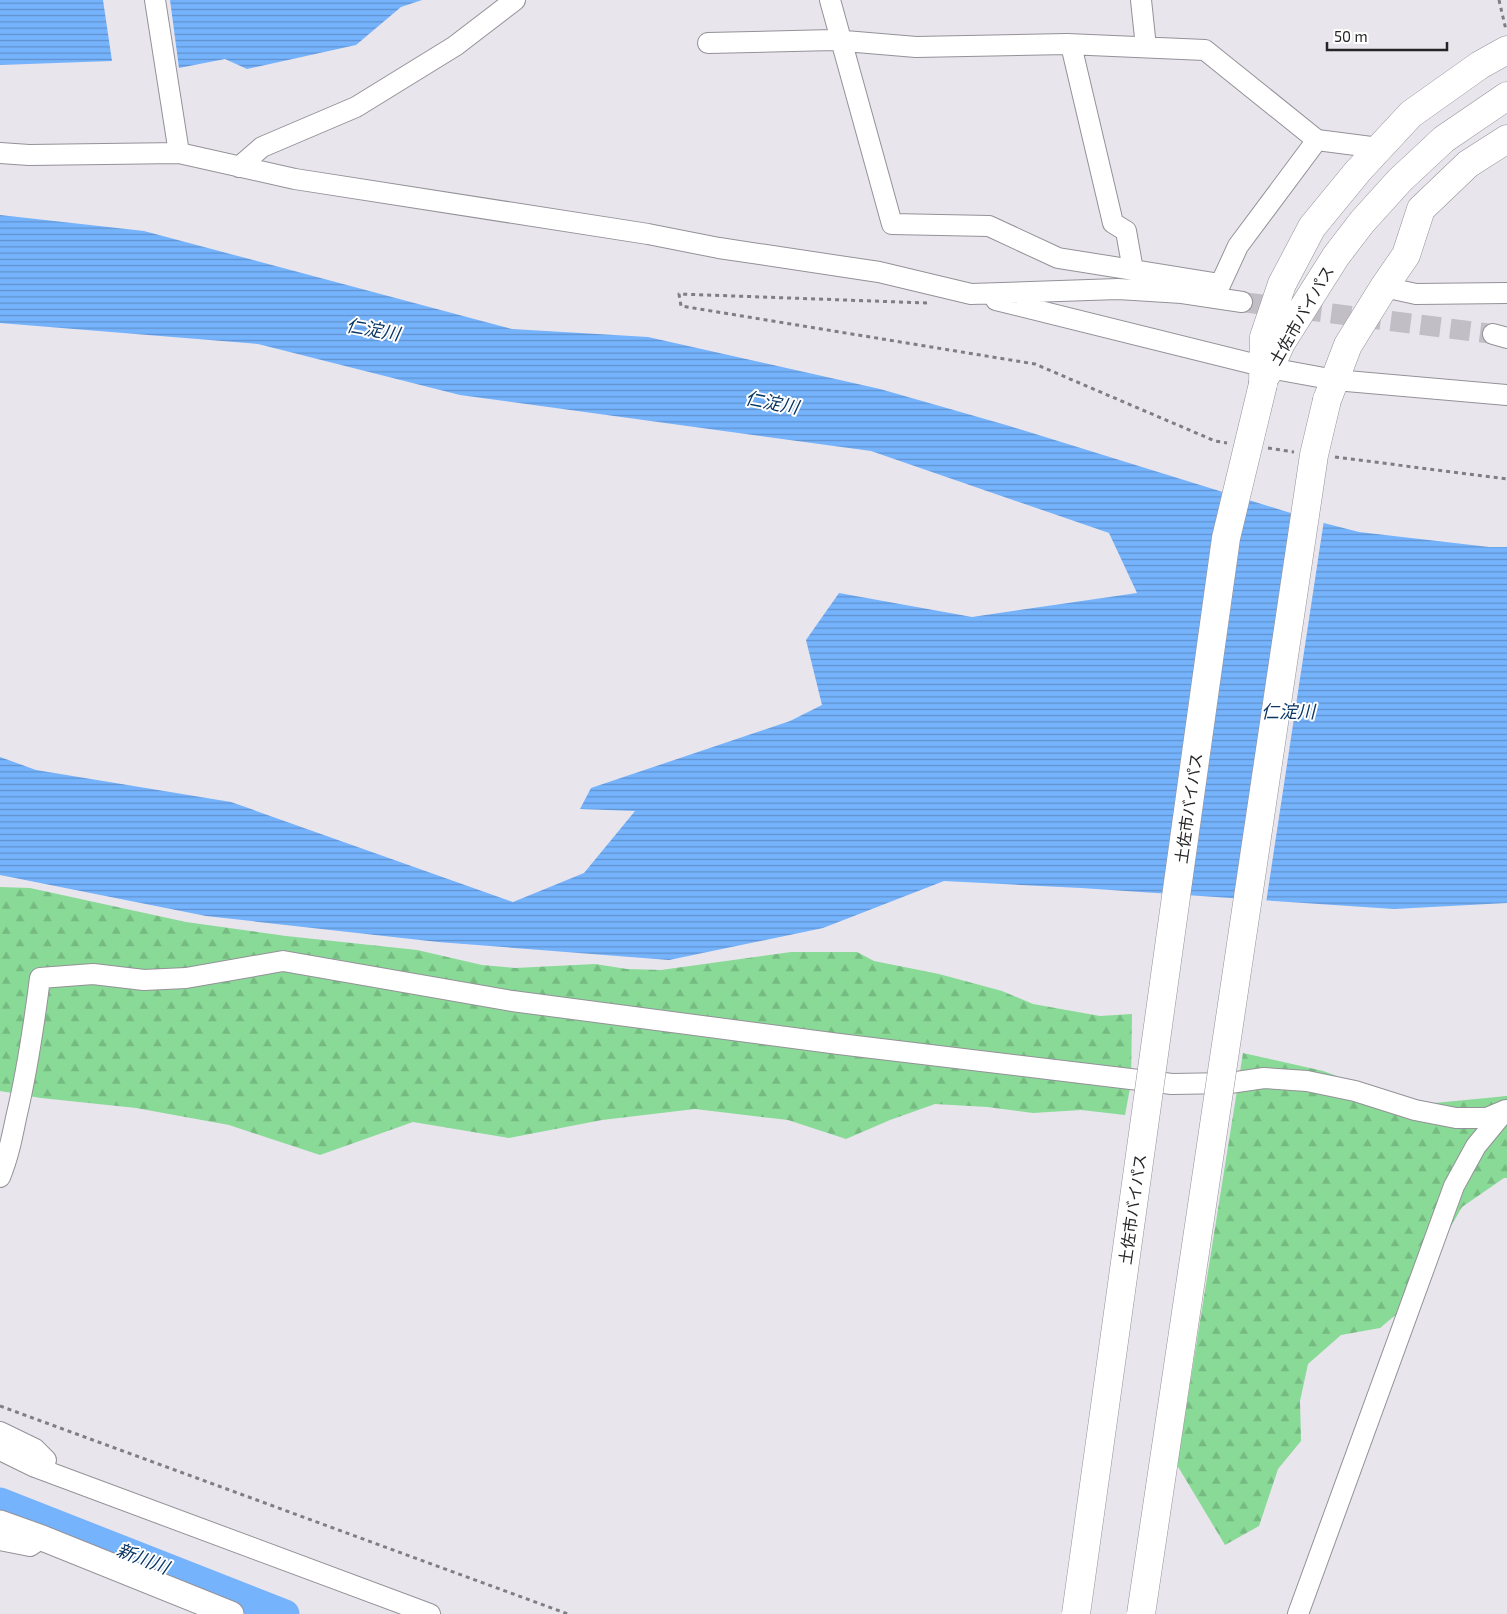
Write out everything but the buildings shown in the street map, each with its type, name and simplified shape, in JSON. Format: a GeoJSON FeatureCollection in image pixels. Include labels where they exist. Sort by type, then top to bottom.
{"type":"FeatureCollection","features":[{"type":"Feature","properties":{"kind":"highway"},"geometry":{"type":"LineString","coordinates":[[1265,373],[1264,337],[1282,284],[1312,227],[1358,170],[1411,114],[1480,65],[1507,50]]}},
{"type":"Feature","properties":{"kind":"highway","name":"土佐市バイパス"},"geometry":{"type":"LineString","coordinates":[[1076,1614],[1226,538],[1265,373],[1331,264],[1362,222],[1400,180],[1444,140],[1507,96]]}},
{"type":"Feature","properties":{"kind":"highway"},"geometry":{"type":"LineString","coordinates":[[1141,1614],[1314,455],[1331,390],[1348,345],[1406,255],[1421,209],[1468,164],[1507,140]]}},
{"type":"Feature","properties":{"kind":"main road"},"geometry":{"type":"LineString","coordinates":[[0,1523],[231,1614]]}},
{"type":"Feature","properties":{"kind":"street"},"geometry":{"type":"LineString","coordinates":[[155,0],[179,152]]}},
{"type":"Feature","properties":{"kind":"street"},"geometry":{"type":"LineString","coordinates":[[239,167],[262,147],[356,107],[455,46],[515,0]]}},
{"type":"Feature","properties":{"kind":"street"},"geometry":{"type":"LineString","coordinates":[[830,0],[892,224],[989,226],[1058,258],[1133,270],[1217,291],[1242,302]]}},
{"type":"Feature","properties":{"kind":"street"},"geometry":{"type":"LineString","coordinates":[[1141,0],[1146,48]]}},
{"type":"Feature","properties":{"kind":"street"},"geometry":{"type":"LineString","coordinates":[[708,43],[840,40],[916,47],[1071,44],[1205,50],[1317,140],[1379,148]]}},
{"type":"Feature","properties":{"kind":"street"},"geometry":{"type":"LineString","coordinates":[[1071,44],[1113,223],[1126,231],[1133,270]]}},
{"type":"Feature","properties":{"kind":"street"},"geometry":{"type":"LineString","coordinates":[[1217,291],[1238,246],[1317,140]]}},
{"type":"Feature","properties":{"kind":"street"},"geometry":{"type":"LineString","coordinates":[[0,153],[28,155],[179,152],[295,180],[880,272],[967,293],[1331,390],[1507,395]]}},
{"type":"Feature","properties":{"kind":"street"},"geometry":{"type":"LineString","coordinates":[[1384,287],[1416,294],[1507,293]]}},
{"type":"Feature","properties":{"kind":"street"},"geometry":{"type":"LineString","coordinates":[[967,293],[1118,290],[1182,293],[1217,291]]}},
{"type":"Feature","properties":{"kind":"street"},"geometry":{"type":"LineString","coordinates":[[0,1177],[6,1163],[22,1096],[31,1049],[40,978],[93,974],[144,980],[186,978],[283,961],[512,1001],[849,1045],[1172,1084],[1230,1083],[1264,1078],[1307,1081],[1355,1091],[1415,1110],[1456,1118],[1487,1118],[1507,1110]]}},
{"type":"Feature","properties":{"kind":"street"},"geometry":{"type":"LineString","coordinates":[[1298,1614],[1454,1186],[1476,1146],[1507,1110]]}},
{"type":"Feature","properties":{"kind":"street"},"geometry":{"type":"LineString","coordinates":[[0,1432],[35,1450],[46,1460],[35,1467]]}},
{"type":"Feature","properties":{"kind":"street"},"geometry":{"type":"LineString","coordinates":[[0,1450],[35,1467],[430,1614]]}},
{"type":"Feature","properties":{"kind":"street"},"geometry":{"type":"LineString","coordinates":[[0,1540],[30,1546],[42,1538]]}},
{"type":"Feature","properties":{"kind":"path"},"geometry":{"type":"LineString","coordinates":[[1499,0],[1507,33]]}},
{"type":"Feature","properties":{"kind":"path"},"geometry":{"type":"LineString","coordinates":[[933,303],[679,294],[681,306],[1035,364],[1215,442],[1235,444]]}},
{"type":"Feature","properties":{"kind":"path"},"geometry":{"type":"LineString","coordinates":[[1264,448],[1303,453]]}},
{"type":"Feature","properties":{"kind":"path"},"geometry":{"type":"LineString","coordinates":[[1332,456],[1507,479]]}},
{"type":"Feature","properties":{"kind":"path"},"geometry":{"type":"LineString","coordinates":[[0,1406],[568,1614]]}},
{"type":"Feature","properties":{"kind":"green space"},"geometry":{"type":"Polygon","coordinates":[[[0,887],[30,888],[186,922],[286,936],[417,950],[482,965],[515,968],[595,964],[627,969],[661,970],[791,952],[857,952],[874,961],[939,974],[1002,991],[1033,1004],[1100,1016],[1132,1014],[1131,1083],[1125,1115],[1081,1110],[1033,1113],[987,1107],[935,1104],[890,1120],[846,1139],[788,1120],[695,1109],[602,1120],[509,1138],[413,1122],[320,1155],[229,1125],[136,1108],[41,1098],[0,1091],[0,887]]]}},
{"type":"Feature","properties":{"kind":"green space"},"geometry":{"type":"Polygon","coordinates":[[[1243,1053],[1323,1071],[1381,1092],[1434,1103],[1507,1096],[1507,1178],[1504,1178],[1462,1207],[1405,1307],[1380,1328],[1341,1335],[1308,1364],[1300,1401],[1301,1441],[1278,1469],[1259,1526],[1225,1545],[1177,1465],[1243,1053]]]}},
{"type":"Feature","properties":{"kind":"water"},"geometry":{"type":"Polygon","coordinates":[[[0,0],[103,0],[112,61],[0,65],[0,0]]]}},
{"type":"Feature","properties":{"kind":"water"},"geometry":{"type":"Polygon","coordinates":[[[170,0],[422,0],[401,7],[356,45],[247,69],[225,59],[179,68],[170,0]]]}},
{"type":"Feature","properties":{"kind":"water","name":"仁淀川"},"geometry":{"type":"Polygon","coordinates":[[[0,215],[144,231],[512,329],[648,337],[880,389],[1006,425],[1320,522],[1359,532],[1489,547],[1507,547],[1507,903],[1394,909],[1081,888],[944,881],[823,928],[669,960],[438,942],[206,916],[0,875],[0,757],[36,770],[231,802],[513,902],[584,873],[635,811],[580,809],[591,788],[790,721],[822,705],[806,640],[839,593],[972,617],[1137,593],[1109,533],[871,451],[460,395],[258,344],[0,323],[0,215]]]}},
{"type":"Feature","properties":{"kind":"pier"},"geometry":{"type":"Polygon","coordinates":[[[1296,511],[1324,520],[1266,903],[1237,901],[1296,511]]]}},
{"type":"Feature","properties":{"kind":"waterway","name":"新川川"},"geometry":{"type":"LineString","coordinates":[[0,1502],[285,1614]]}},
{"type":"Feature","properties":{"kind":"tunnel"},"geometry":{"type":"LineString","coordinates":[[1242,302],[1493,334]]}}]}
